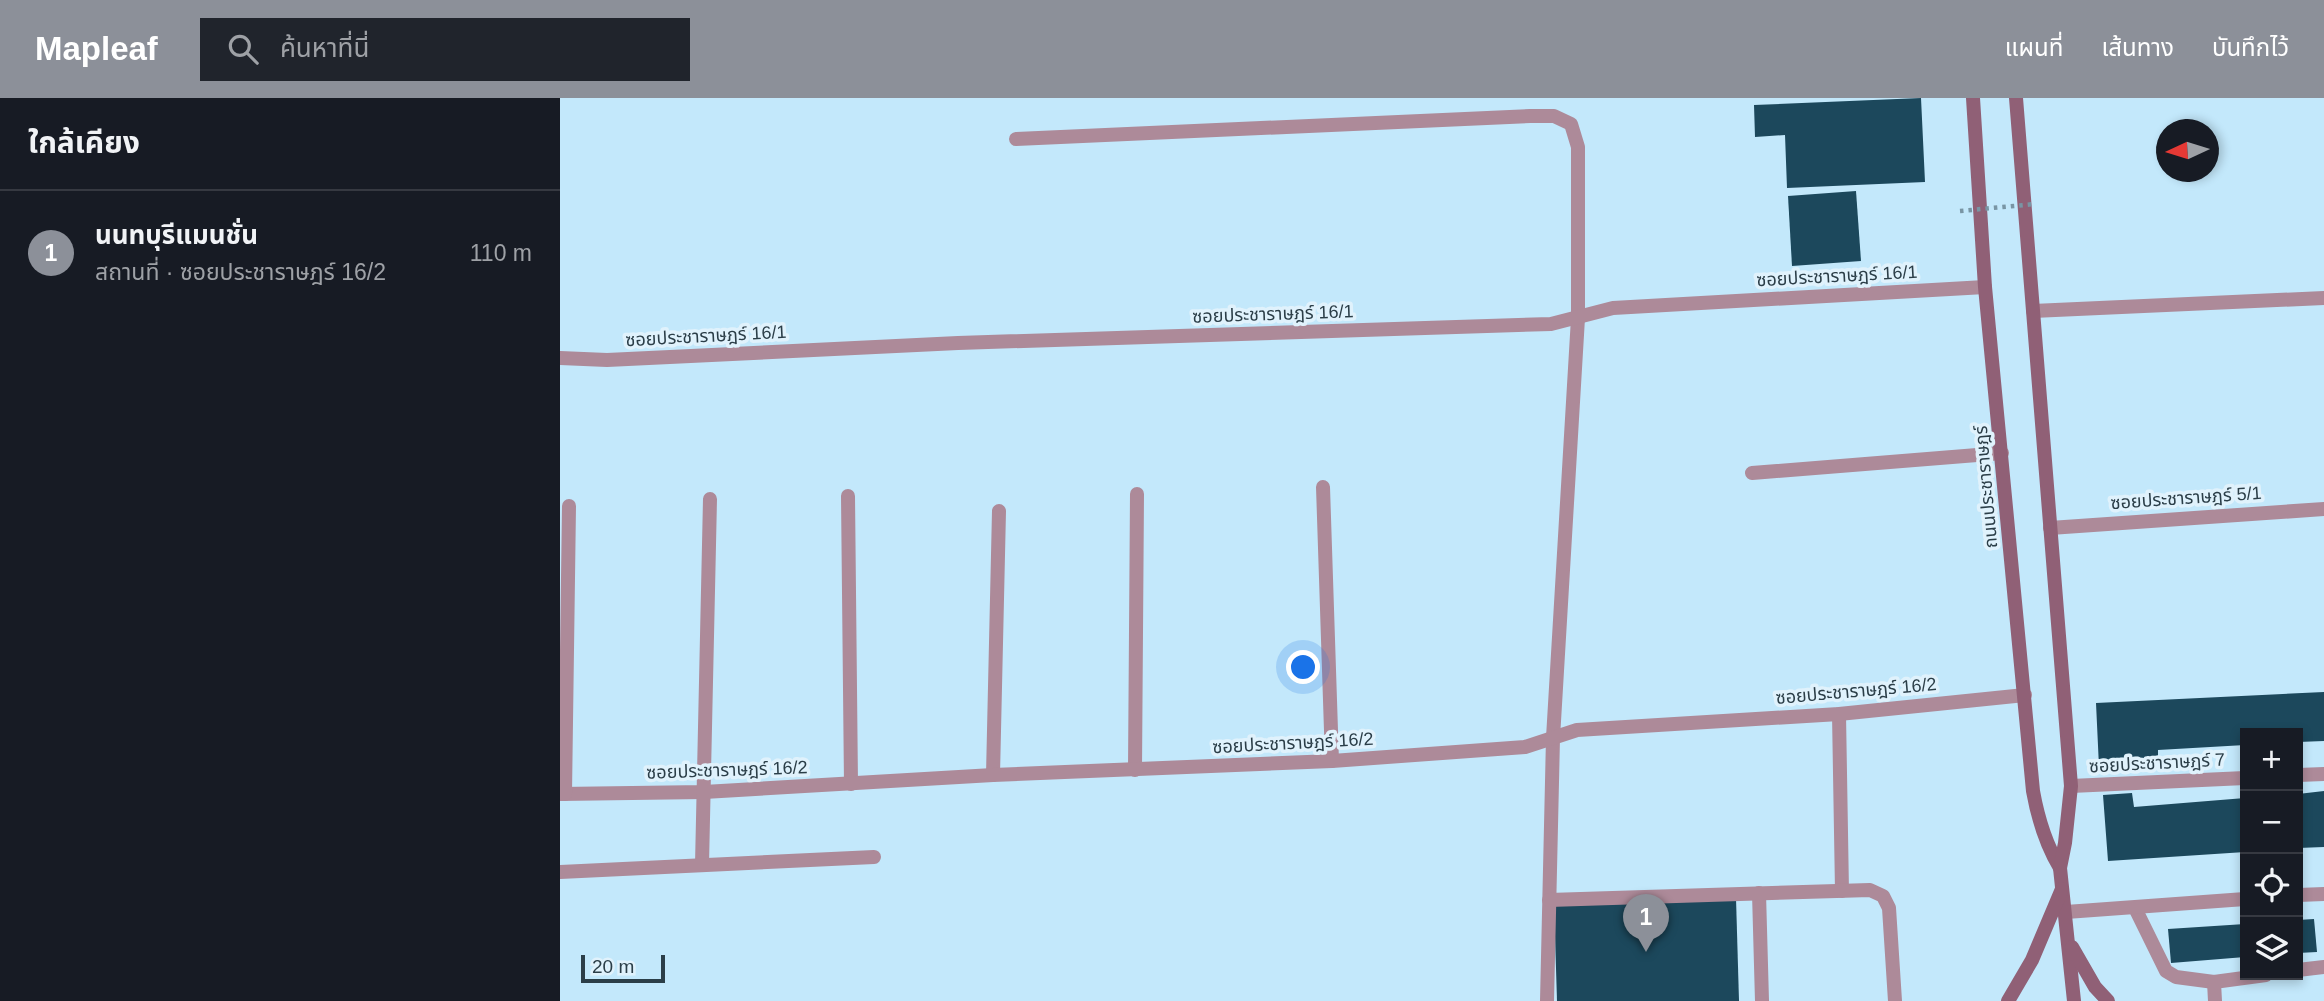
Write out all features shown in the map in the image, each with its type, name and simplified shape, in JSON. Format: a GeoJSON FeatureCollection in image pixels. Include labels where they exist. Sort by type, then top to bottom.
{"type":"FeatureCollection","features":[{"type":"Feature","properties":{"kind":"main road","name":"ถนนประชาราษฎร์"},"geometry":{"type":"LineString","coordinates":[[1973,98],[1985,287],[2033,791],[2047,846],[2060,868]]}},
{"type":"Feature","properties":{"kind":"main road","name":"ถนนประชาราษฎร์"},"geometry":{"type":"LineString","coordinates":[[2016,98],[2071,786],[2060,868],[2074,1001]]}},
{"type":"Feature","properties":{"kind":"main road"},"geometry":{"type":"LineString","coordinates":[[2008,1001],[2032,960],[2063,888]]}},
{"type":"Feature","properties":{"kind":"main road"},"geometry":{"type":"LineString","coordinates":[[2069,942],[2095,987],[2108,1001]]}},
{"type":"Feature","properties":{"kind":"street"},"geometry":{"type":"LineString","coordinates":[[1016,139],[1554,116],[1571,124],[1578,147],[1578,318],[1553,738],[1547,1001]]}},
{"type":"Feature","properties":{"kind":"street","name":"ซอยประชาราษฎร์ 16/1"},"geometry":{"type":"LineString","coordinates":[[560,358],[607,360],[958,343],[1551,324],[1613,308],[1985,287]]}},
{"type":"Feature","properties":{"kind":"street"},"geometry":{"type":"LineString","coordinates":[[2032,312],[2324,298]]}},
{"type":"Feature","properties":{"kind":"street"},"geometry":{"type":"LineString","coordinates":[[1752,473],[2002,453]]}},
{"type":"Feature","properties":{"kind":"street"},"geometry":{"type":"LineString","coordinates":[[1323,487],[1332,761]]}},
{"type":"Feature","properties":{"kind":"street"},"geometry":{"type":"LineString","coordinates":[[1135,771],[1137,494]]}},
{"type":"Feature","properties":{"kind":"street"},"geometry":{"type":"LineString","coordinates":[[848,496],[851,784]]}},
{"type":"Feature","properties":{"kind":"street"},"geometry":{"type":"LineString","coordinates":[[702,865],[710,499]]}},
{"type":"Feature","properties":{"kind":"street"},"geometry":{"type":"LineString","coordinates":[[562,794],[569,506]]}},
{"type":"Feature","properties":{"kind":"street","name":"ซอยประชาราษฎร์ 5/1"},"geometry":{"type":"LineString","coordinates":[[2050,528],[2324,509]]}},
{"type":"Feature","properties":{"kind":"street"},"geometry":{"type":"LineString","coordinates":[[993,775],[999,511]]}},
{"type":"Feature","properties":{"kind":"street","name":"ซอยประชาราษฎร์ 16/2"},"geometry":{"type":"LineString","coordinates":[[562,794],[704,792],[993,775],[1332,761],[1525,747],[1577,730],[1839,713],[2025,695]]}},
{"type":"Feature","properties":{"kind":"street"},"geometry":{"type":"LineString","coordinates":[[1839,713],[1842,891]]}},
{"type":"Feature","properties":{"kind":"street"},"geometry":{"type":"LineString","coordinates":[[2303,775],[2324,774]]}},
{"type":"Feature","properties":{"kind":"street","name":"ซอยประชาราษฎร์ 7"},"geometry":{"type":"LineString","coordinates":[[2071,786],[2240,778]]}},
{"type":"Feature","properties":{"kind":"street"},"geometry":{"type":"LineString","coordinates":[[560,872],[874,857]]}},
{"type":"Feature","properties":{"kind":"street"},"geometry":{"type":"LineString","coordinates":[[1549,900],[1870,890],[1882,895],[1889,908],[1895,1001]]}},
{"type":"Feature","properties":{"kind":"street"},"geometry":{"type":"LineString","coordinates":[[1759,893],[1762,1001]]}},
{"type":"Feature","properties":{"kind":"street"},"geometry":{"type":"LineString","coordinates":[[2303,895],[2324,894]]}},
{"type":"Feature","properties":{"kind":"street"},"geometry":{"type":"LineString","coordinates":[[2066,912],[2240,899]]}},
{"type":"Feature","properties":{"kind":"street"},"geometry":{"type":"LineString","coordinates":[[2135,908],[2166,971],[2176,977],[2214,982],[2240,978]]}},
{"type":"Feature","properties":{"kind":"street"},"geometry":{"type":"LineString","coordinates":[[2303,970],[2324,967]]}},
{"type":"Feature","properties":{"kind":"street"},"geometry":{"type":"LineString","coordinates":[[2214,982],[2215,1001]]}},
{"type":"Feature","properties":{"kind":"path"},"geometry":{"type":"LineString","coordinates":[[1959,211],[2035,204]]}},
{"type":"Feature","properties":{"kind":"building"},"geometry":{"type":"Polygon","coordinates":[[[1921,98],[1925,182],[1787,188],[1785,135],[1755,137],[1754,105],[1921,98]]]}},
{"type":"Feature","properties":{"kind":"building"},"geometry":{"type":"Polygon","coordinates":[[[1856,191],[1861,261],[1792,266],[1788,196],[1856,191]]]}},
{"type":"Feature","properties":{"kind":"building"},"geometry":{"type":"Polygon","coordinates":[[[2324,692],[2324,741],[2303,742],[2303,728],[2240,728],[2240,745],[2158,750],[2158,765],[2099,767],[2096,703],[2324,692]]]}},
{"type":"Feature","properties":{"kind":"building"},"geometry":{"type":"Polygon","coordinates":[[[2324,791],[2324,847],[2303,848],[2303,793],[2324,791]]]}},
{"type":"Feature","properties":{"kind":"building"},"geometry":{"type":"Polygon","coordinates":[[[2132,793],[2134,807],[2240,798],[2240,852],[2108,861],[2103,795],[2132,793]]]}},
{"type":"Feature","properties":{"kind":"building"},"geometry":{"type":"Polygon","coordinates":[[[1736,898],[1739,1001],[1557,1001],[1554,904],[1736,898]]]}},
{"type":"Feature","properties":{"kind":"building"},"geometry":{"type":"Polygon","coordinates":[[[2314,919],[2317,952],[2303,953],[2303,920],[2314,919]]]}},
{"type":"Feature","properties":{"kind":"building"},"geometry":{"type":"Polygon","coordinates":[[[2240,924],[2240,957],[2171,963],[2168,929],[2240,924]]]}},
{"type":"Feature","properties":{"kind":"place","name":"นนทบุรีแมนชั่น"},"geometry":{"type":"Point","coordinates":[1646,952]}}]}
